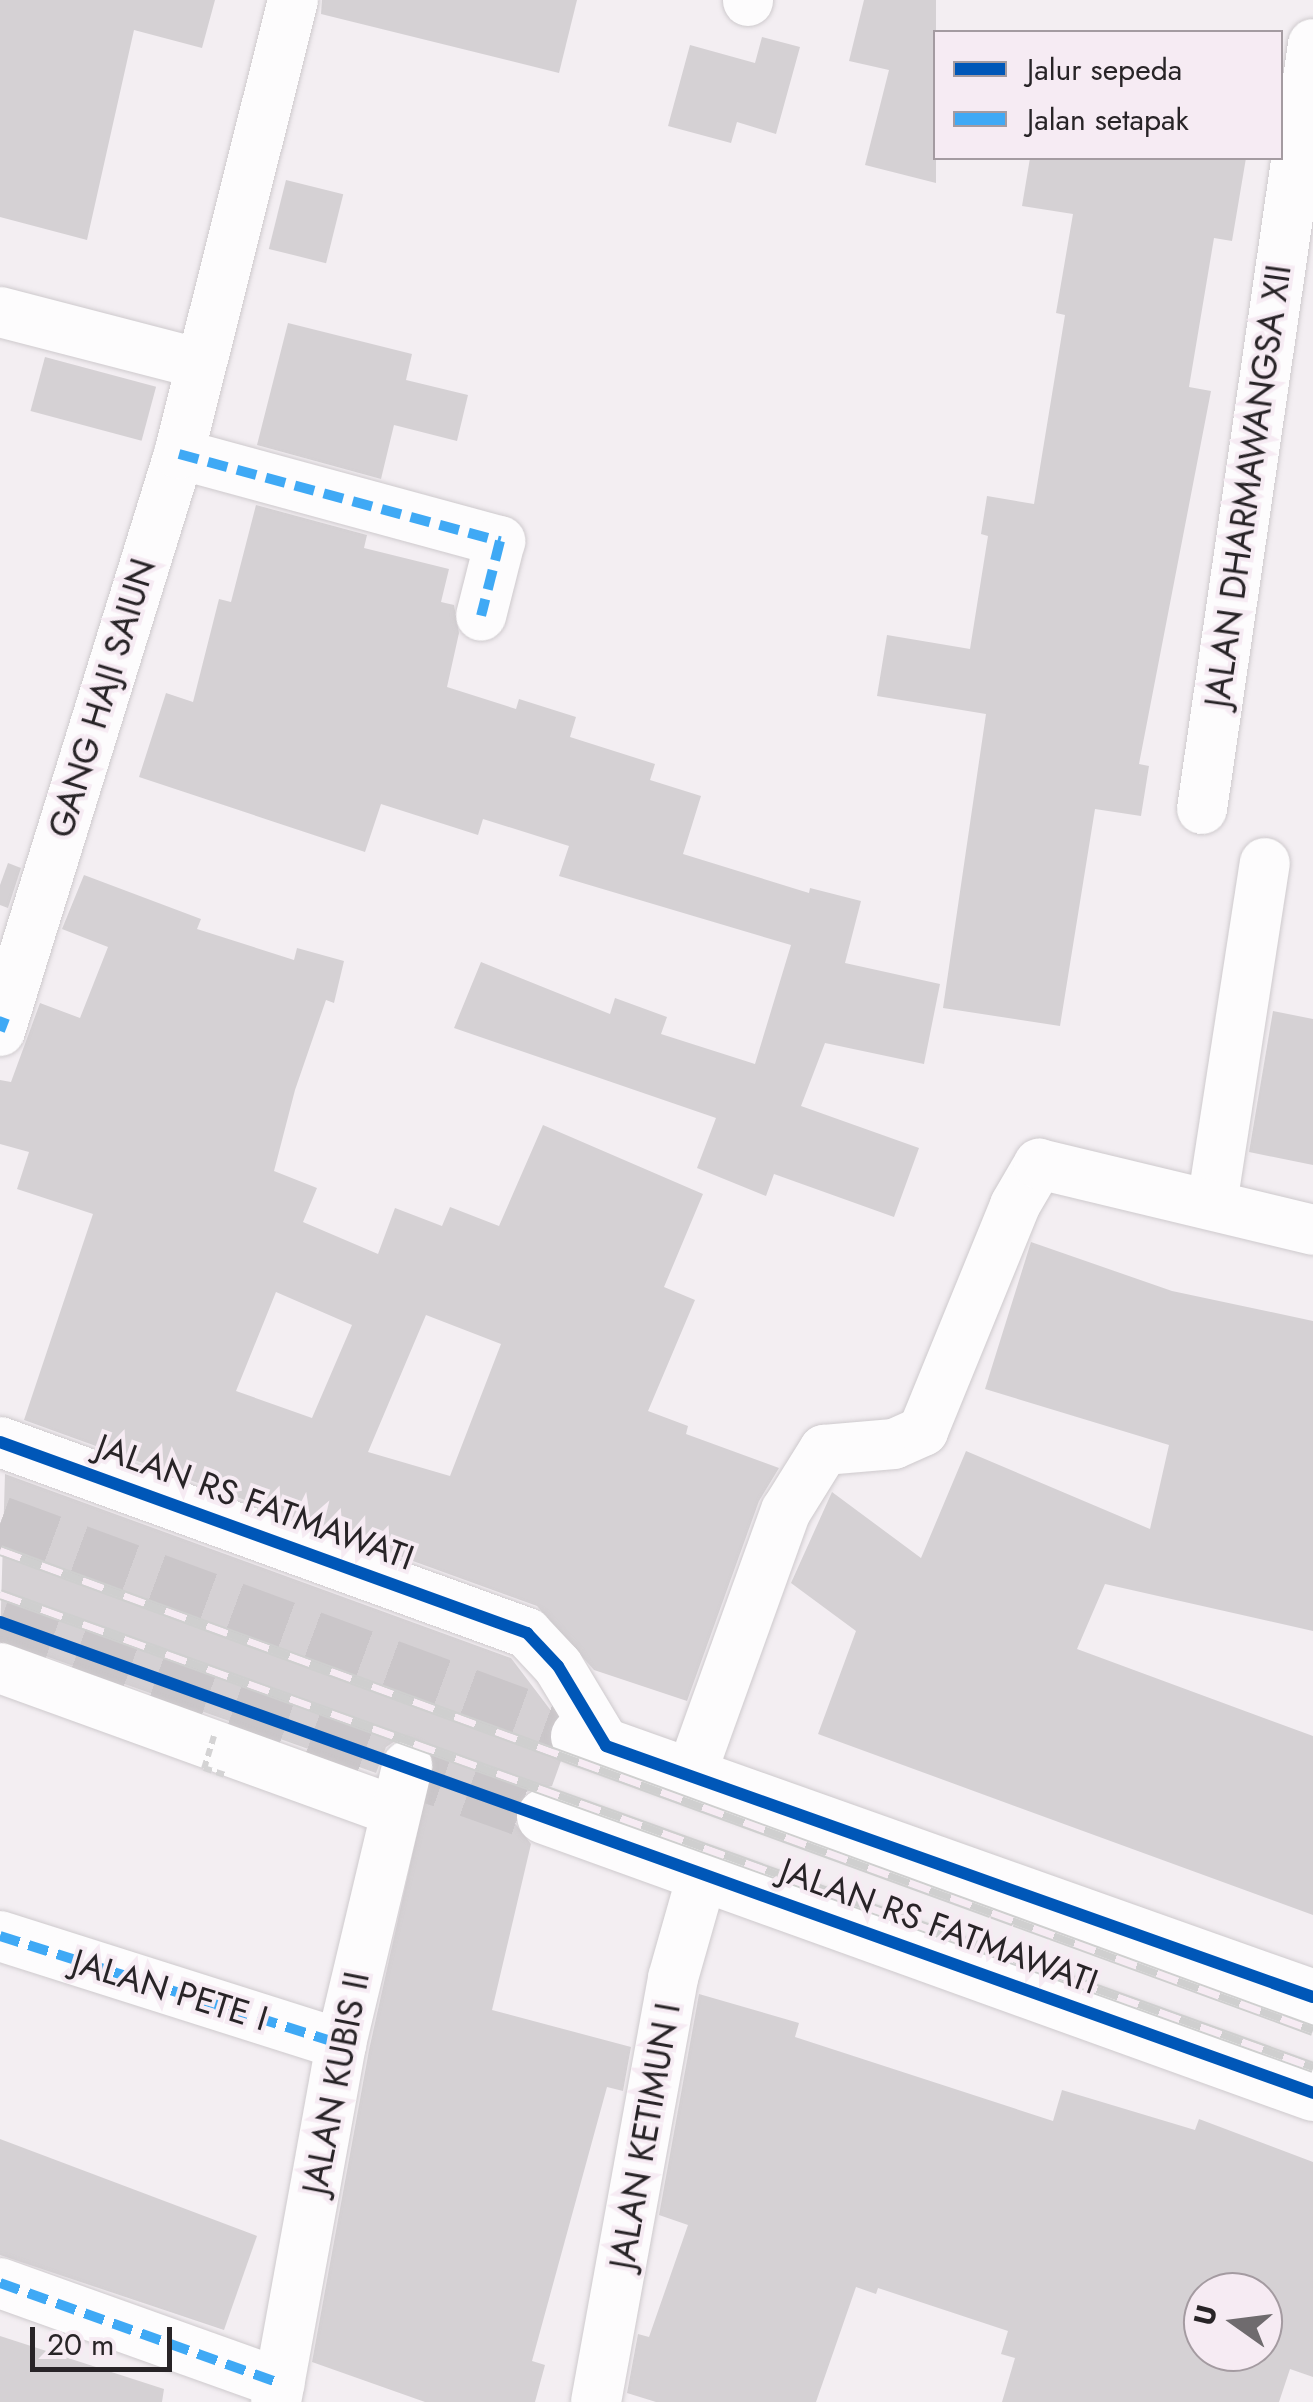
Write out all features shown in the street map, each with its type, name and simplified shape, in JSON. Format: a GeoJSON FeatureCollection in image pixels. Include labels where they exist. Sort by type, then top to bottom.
{"type":"FeatureCollection","features":[{"type":"Feature","properties":{"kind":"main road","name":"JALAN RS FATMAWATI"},"geometry":{"type":"LineString","coordinates":[[592,1741],[1313,1997]]}},
{"type":"Feature","properties":{"kind":"main road","name":"JALAN RS FATMAWATI"},"geometry":{"type":"LineString","coordinates":[[544,1816],[1313,2094]]}},
{"type":"Feature","properties":{"kind":"street","name":"GANG HAJI SAIUN"},"geometry":{"type":"LineString","coordinates":[[0,1032],[179,454],[197,363],[293,0]]}},
{"type":"Feature","properties":{"kind":"street","name":"JALAN DHARMAWANGSA XII"},"geometry":{"type":"LineString","coordinates":[[1202,809],[1313,44]]}},
{"type":"Feature","properties":{"kind":"street"},"geometry":{"type":"LineString","coordinates":[[0,312],[197,363]]}},
{"type":"Feature","properties":{"kind":"street"},"geometry":{"type":"LineString","coordinates":[[179,454],[500,541],[481,616]]}},
{"type":"Feature","properties":{"kind":"street"},"geometry":{"type":"LineString","coordinates":[[1212,1204],[1265,863]]}},
{"type":"Feature","properties":{"kind":"street"},"geometry":{"type":"LineString","coordinates":[[690,1777],[786,1511],[824,1450],[894,1444],[923,1432],[1015,1205],[1039,1164],[1313,1230]]}},
{"type":"Feature","properties":{"kind":"street","name":"JALAN RS FATMAWATI"},"geometry":{"type":"LineString","coordinates":[[0,1442],[527,1632],[558,1666],[592,1741]]}},
{"type":"Feature","properties":{"kind":"street","name":"JALAN KUBIS II"},"geometry":{"type":"LineString","coordinates":[[0,1668],[401,1789],[341,2044],[278,2392]]}},
{"type":"Feature","properties":{"kind":"street","name":"JALAN KETIMUN I"},"geometry":{"type":"LineString","coordinates":[[596,2402],[673,1978],[703,1873]]}},
{"type":"Feature","properties":{"kind":"street","name":"JALAN PETE I"},"geometry":{"type":"LineString","coordinates":[[0,1936],[341,2044]]}},
{"type":"Feature","properties":{"kind":"street"},"geometry":{"type":"LineString","coordinates":[[0,2283],[278,2392]]}},
{"type":"Feature","properties":{"kind":"path"},"geometry":{"type":"LineString","coordinates":[[214,1736],[204,1768],[225,1775]]}},
{"type":"Feature","properties":{"kind":"building"},"geometry":{"type":"Polygon","coordinates":[[[0,0],[215,0],[202,48],[134,30],[87,240],[0,217],[0,0]]]}},
{"type":"Feature","properties":{"kind":"building"},"geometry":{"type":"Polygon","coordinates":[[[322,0],[577,0],[559,73],[321,14],[322,0]]]}},
{"type":"Feature","properties":{"kind":"building"},"geometry":{"type":"Polygon","coordinates":[[[864,0],[936,0],[936,183],[865,165],[889,70],[849,61],[864,0]]]}},
{"type":"Feature","properties":{"kind":"building"},"geometry":{"type":"Polygon","coordinates":[[[762,37],[800,47],[776,134],[737,122],[731,143],[668,126],[690,45],[755,63],[762,37]]]}},
{"type":"Feature","properties":{"kind":"building"},"geometry":{"type":"Polygon","coordinates":[[[1030,160],[1246,160],[1232,241],[1214,238],[1189,387],[1211,391],[1139,764],[1149,766],[1141,816],[1095,809],[1060,1026],[943,1008],[986,714],[877,696],[887,635],[970,649],[988,536],[981,534],[987,496],[1034,504],[1065,315],[1056,313],[1073,214],[1022,206],[1030,160]]]}},
{"type":"Feature","properties":{"kind":"building"},"geometry":{"type":"Polygon","coordinates":[[[286,180],[343,194],[326,263],[269,249],[286,180]]]}},
{"type":"Feature","properties":{"kind":"building"},"geometry":{"type":"Polygon","coordinates":[[[288,323],[412,354],[406,380],[468,395],[457,441],[394,425],[381,479],[257,445],[288,323]]]}},
{"type":"Feature","properties":{"kind":"building"},"geometry":{"type":"Polygon","coordinates":[[[45,357],[156,387],[142,441],[31,411],[45,357]]]}},
{"type":"Feature","properties":{"kind":"building"},"geometry":{"type":"Polygon","coordinates":[[[256,505],[367,535],[364,548],[449,569],[441,602],[454,605],[459,633],[447,687],[516,709],[519,699],[576,717],[570,737],[655,764],[650,780],[701,796],[683,854],[809,893],[810,888],[861,901],[845,963],[940,984],[924,1064],[825,1043],[801,1106],[919,1148],[894,1217],[774,1174],[766,1196],[697,1168],[716,1118],[454,1028],[481,962],[610,1014],[615,998],[667,1017],[661,1034],[755,1064],[791,945],[559,876],[569,846],[483,819],[478,835],[381,804],[365,852],[139,777],[166,693],[193,702],[219,599],[231,602],[256,505]]]}},
{"type":"Feature","properties":{"kind":"building"},"geometry":{"type":"Polygon","coordinates":[[[8,863],[21,868],[8,908],[0,905],[0,885],[8,863]]]}},
{"type":"Feature","properties":{"kind":"building"},"geometry":{"type":"Polygon","coordinates":[[[84,875],[201,919],[197,929],[294,960],[297,948],[344,961],[334,1003],[326,1000],[295,1090],[274,1171],[317,1188],[303,1222],[378,1254],[395,1208],[442,1226],[450,1207],[499,1226],[543,1125],[703,1194],[664,1287],[695,1300],[648,1411],[688,1426],[686,1434],[779,1468],[759,1501],[687,1701],[594,1670],[537,1606],[24,1420],[93,1214],[17,1189],[29,1152],[0,1144],[0,1080],[11,1082],[40,1003],[80,1018],[108,947],[62,929],[84,875]],[[276,1292],[236,1391],[312,1418],[352,1325],[276,1292]],[[426,1315],[368,1452],[450,1476],[501,1344],[426,1315]]]}},
{"type":"Feature","properties":{"kind":"building"},"geometry":{"type":"Polygon","coordinates":[[[1273,1011],[1313,1019],[1313,1165],[1249,1152],[1273,1011]]]}},
{"type":"Feature","properties":{"kind":"building"},"geometry":{"type":"Polygon","coordinates":[[[1031,1242],[1172,1291],[1313,1321],[1313,1631],[1105,1584],[1077,1649],[1313,1736],[1313,1915],[818,1734],[856,1631],[791,1583],[832,1492],[921,1558],[966,1451],[1150,1529],[1169,1445],[985,1389],[1031,1242]]]}},
{"type":"Feature","properties":{"kind":"building"},"geometry":{"type":"Polygon","coordinates":[[[5,1474],[511,1658],[555,1716],[547,1741],[561,1761],[552,1786],[525,1792],[514,1806],[514,1822],[531,1844],[492,2010],[631,2047],[623,2091],[607,2087],[532,2361],[545,2365],[535,2402],[425,2402],[312,2362],[369,2050],[434,1757],[426,1745],[400,1738],[386,1747],[376,1773],[0,1640],[5,1474]]]}},
{"type":"Feature","properties":{"kind":"building"},"geometry":{"type":"Polygon","coordinates":[[[699,1994],[799,2023],[795,2037],[1053,2121],[1062,2090],[1195,2130],[1199,2119],[1313,2162],[1313,2377],[1290,2369],[1279,2402],[1002,2402],[1015,2358],[1001,2354],[1008,2331],[878,2288],[876,2294],[856,2287],[816,2402],[656,2402],[627,2393],[638,2334],[649,2337],[688,2225],[659,2215],[699,1994]]]}},
{"type":"Feature","properties":{"kind":"building"},"geometry":{"type":"Polygon","coordinates":[[[0,2139],[257,2236],[224,2330],[0,2255],[0,2139]]]}},
{"type":"Feature","properties":{"kind":"building"},"geometry":{"type":"Polygon","coordinates":[[[0,2336],[164,2389],[162,2402],[0,2402],[0,2336]]]}},
{"type":"Feature","properties":{"kind":"tunnel"},"geometry":{"type":"LineString","coordinates":[[0,1523],[578,1736]]}},
{"type":"Feature","properties":{"kind":"tunnel"},"geometry":{"type":"LineString","coordinates":[[0,1622],[544,1816]]}},
{"type":"Feature","properties":{"kind":"railway"},"geometry":{"type":"LineString","coordinates":[[0,1550],[1313,2030]]}},
{"type":"Feature","properties":{"kind":"railway"},"geometry":{"type":"LineString","coordinates":[[0,1594],[1313,2067]]}},
{"type":"Feature","properties":{"kind":"marked path"},"geometry":{"type":"LineString","coordinates":[[179,454],[500,541],[481,616]]}},
{"type":"Feature","properties":{"kind":"marked path"},"geometry":{"type":"LineString","coordinates":[[0,1031],[5,1018]]}},
{"type":"Feature","properties":{"kind":"marked path"},"geometry":{"type":"LineString","coordinates":[[0,1936],[341,2044]]}},
{"type":"Feature","properties":{"kind":"marked path"},"geometry":{"type":"LineString","coordinates":[[0,2283],[280,2383]]}},
{"type":"Feature","properties":{"kind":"cycle path"},"geometry":{"type":"LineString","coordinates":[[0,1442],[527,1633],[558,1666],[606,1746],[1313,1997]]}},
{"type":"Feature","properties":{"kind":"cycle path"},"geometry":{"type":"LineString","coordinates":[[0,1622],[1313,2093]]}}]}
